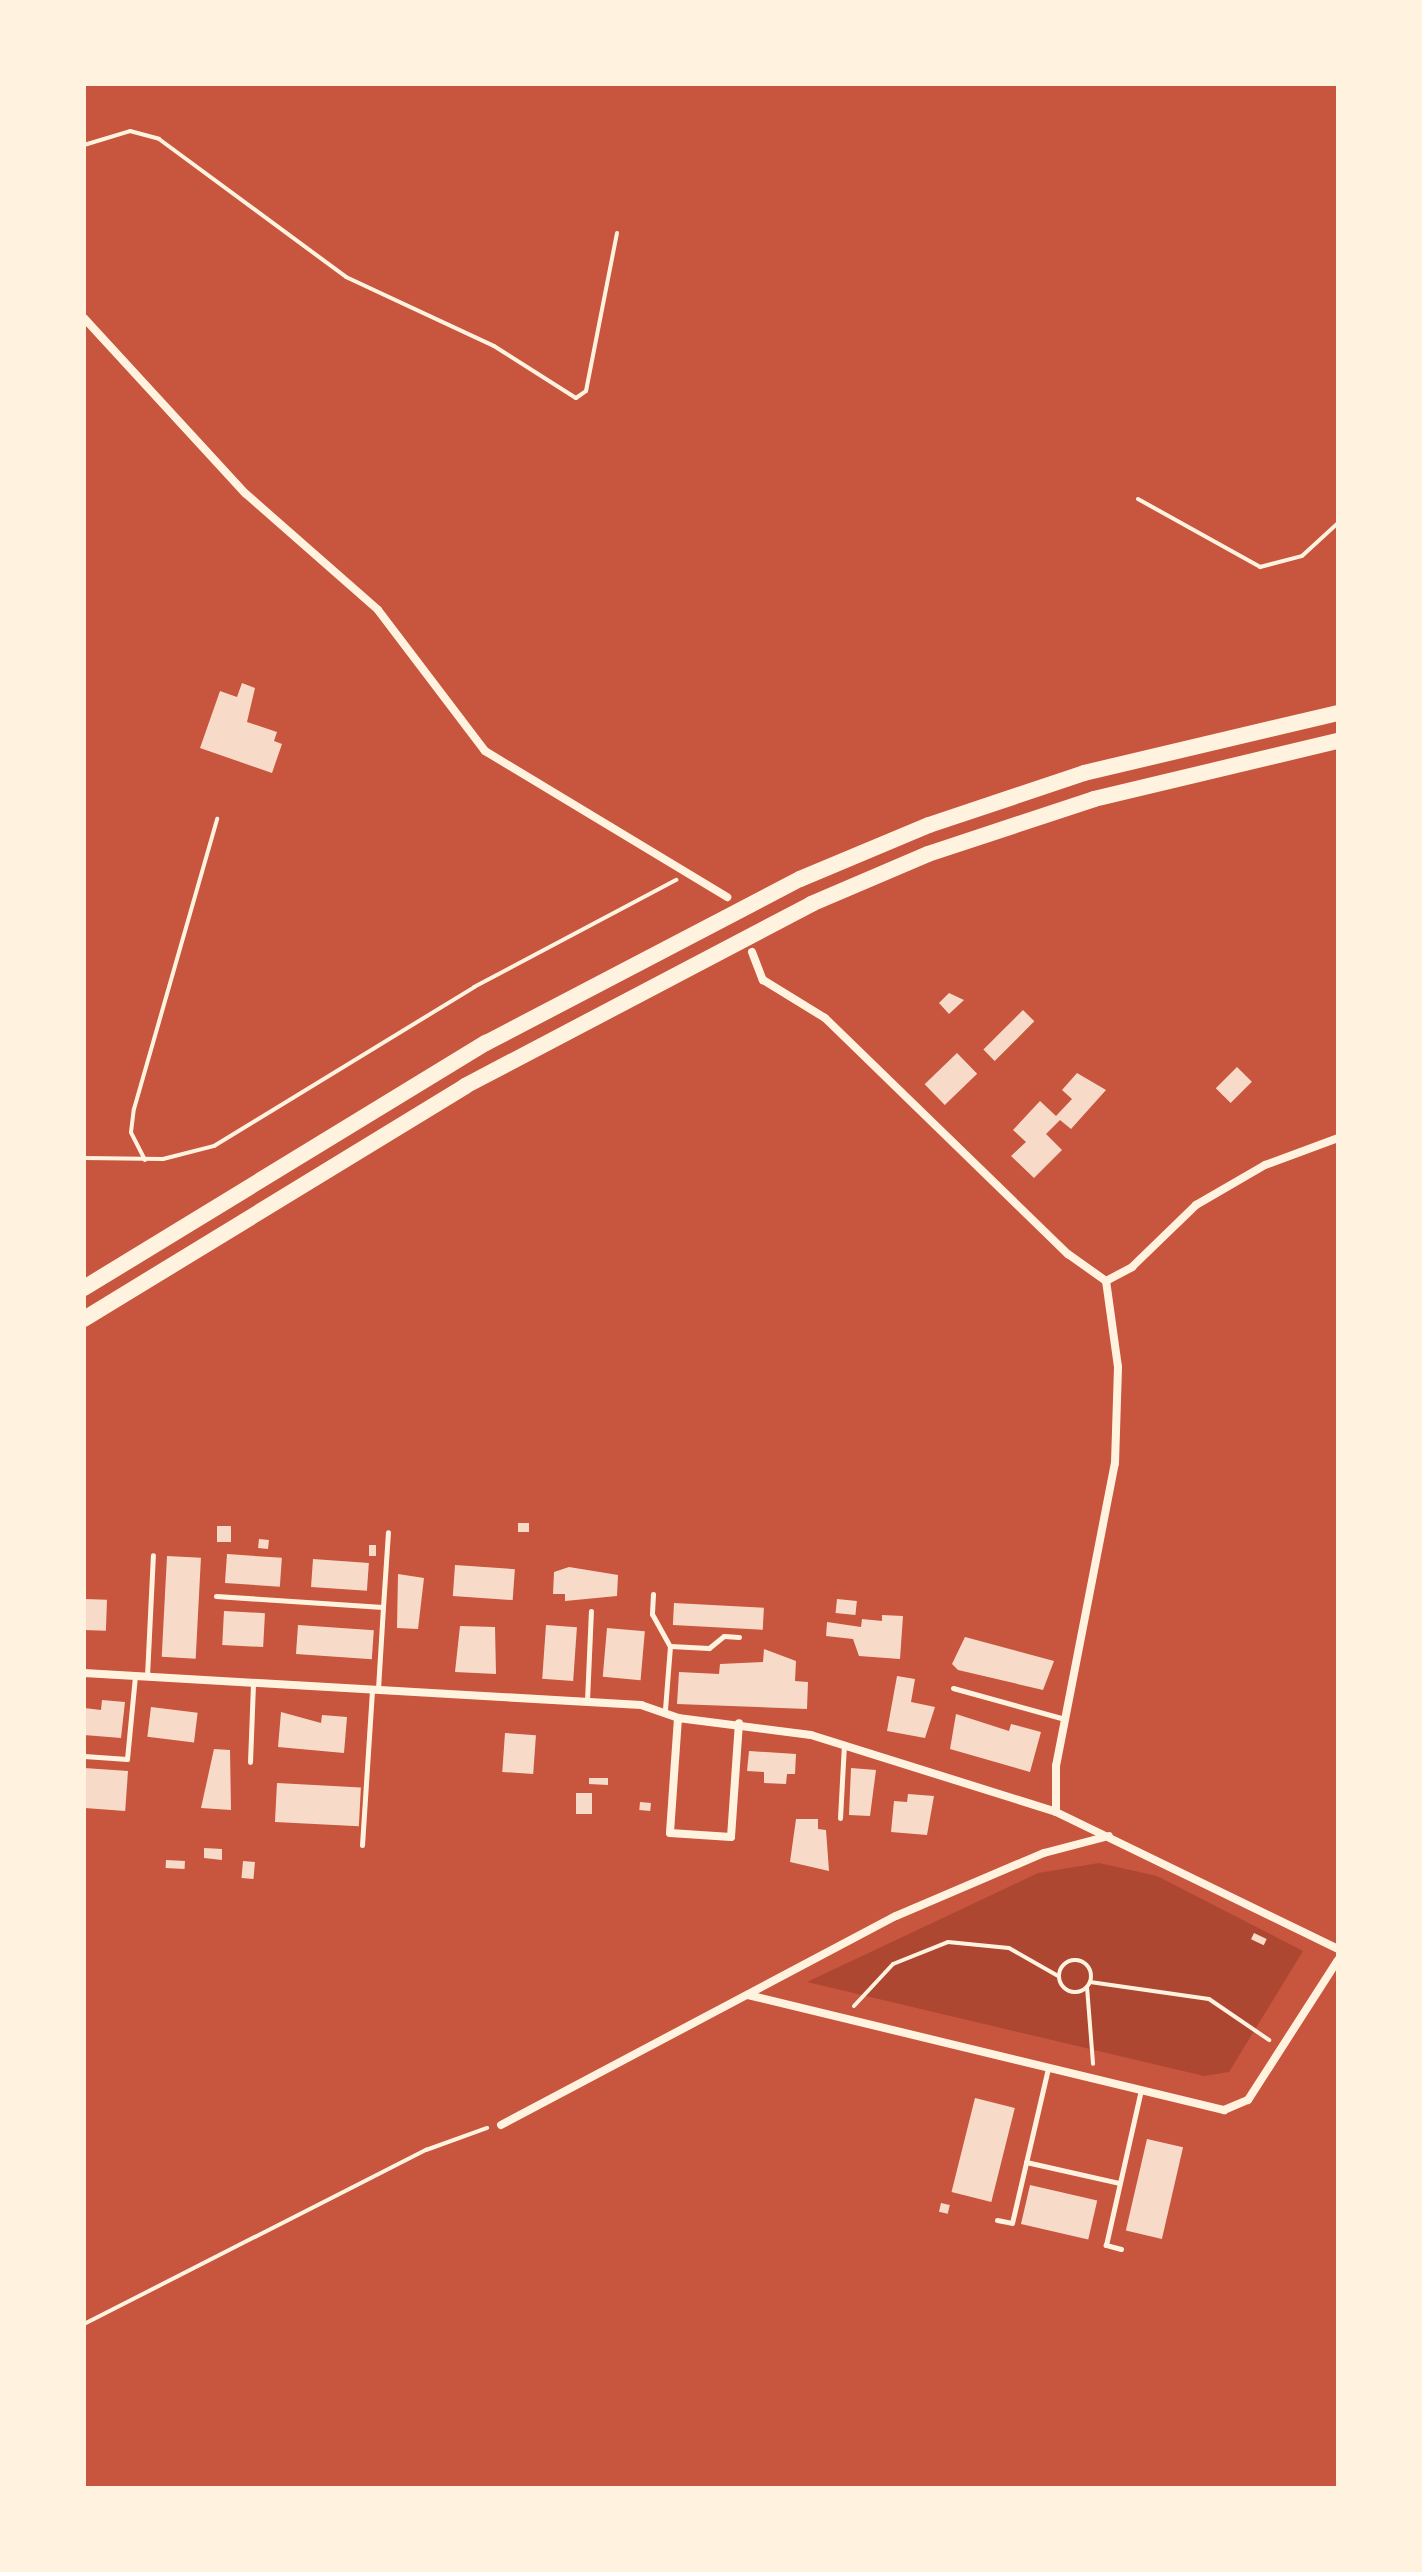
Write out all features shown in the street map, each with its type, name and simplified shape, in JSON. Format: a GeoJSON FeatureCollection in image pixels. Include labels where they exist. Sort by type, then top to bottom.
{"type":"FeatureCollection","features":[{"type":"Feature","properties":{"kind":"highway"},"geometry":{"type":"LineString","coordinates":[[84,1288],[423,1080],[656,949],[800,879],[929,825],[1084,773],[1338,713]]}},
{"type":"Feature","properties":{"kind":"highway"},"geometry":{"type":"LineString","coordinates":[[84,1319],[465,1086],[665,977],[811,904],[928,854],[1094,799],[1338,741]]}},
{"type":"Feature","properties":{"kind":"street"},"geometry":{"type":"LineString","coordinates":[[84,318],[245,493],[378,610],[485,751],[692,871],[727,897]]}},
{"type":"Feature","properties":{"kind":"street"},"geometry":{"type":"LineString","coordinates":[[752,952],[763,980],[825,1018],[1068,1254],[1106,1281],[1118,1367],[1115,1463],[1065,1719],[1056,1812]]}},
{"type":"Feature","properties":{"kind":"street"},"geometry":{"type":"LineString","coordinates":[[1106,1281],[1132,1267],[1196,1205],[1265,1165],[1338,1138]]}},
{"type":"Feature","properties":{"kind":"street"},"geometry":{"type":"LineString","coordinates":[[84,1673],[587,1701],[665,1709],[678,1718],[739,1723],[844,1744],[1056,1812],[1338,1949]]}},
{"type":"Feature","properties":{"kind":"street"},"geometry":{"type":"LineString","coordinates":[[678,1718],[670,1833],[731,1837],[739,1723]]}},
{"type":"Feature","properties":{"kind":"street"},"geometry":{"type":"LineString","coordinates":[[501,2125],[936,1898],[1044,1853],[1109,1836]]}},
{"type":"Feature","properties":{"kind":"street"},"geometry":{"type":"LineString","coordinates":[[748,1995],[1141,2090],[1236,2107],[1281,2049],[1338,1960]]}},
{"type":"Feature","properties":{"kind":"lane"},"geometry":{"type":"LineString","coordinates":[[362,1845],[388,1532]]}},
{"type":"Feature","properties":{"kind":"lane"},"geometry":{"type":"LineString","coordinates":[[147,1677],[153,1555]]}},
{"type":"Feature","properties":{"kind":"lane"},"geometry":{"type":"LineString","coordinates":[[653,1594],[652,1614],[670,1646],[665,1709]]}},
{"type":"Feature","properties":{"kind":"lane"},"geometry":{"type":"LineString","coordinates":[[216,1596],[383,1607]]}},
{"type":"Feature","properties":{"kind":"lane"},"geometry":{"type":"LineString","coordinates":[[587,1701],[591,1611]]}},
{"type":"Feature","properties":{"kind":"lane"},"geometry":{"type":"LineString","coordinates":[[670,1646],[709,1648],[724,1636],[739,1637]]}},
{"type":"Feature","properties":{"kind":"lane"},"geometry":{"type":"LineString","coordinates":[[84,1756],[127,1759],[135,1676]]}},
{"type":"Feature","properties":{"kind":"lane"},"geometry":{"type":"LineString","coordinates":[[250,1762],[253,1683]]}},
{"type":"Feature","properties":{"kind":"lane"},"geometry":{"type":"LineString","coordinates":[[953,1688],[1065,1719]]}},
{"type":"Feature","properties":{"kind":"lane"},"geometry":{"type":"LineString","coordinates":[[840,1818],[844,1744]]}},
{"type":"Feature","properties":{"kind":"lane"},"geometry":{"type":"LineString","coordinates":[[997,2220],[1012,2223],[1048,2068]]}},
{"type":"Feature","properties":{"kind":"lane"},"geometry":{"type":"LineString","coordinates":[[1121,2249],[1106,2245],[1141,2090]]}},
{"type":"Feature","properties":{"kind":"lane"},"geometry":{"type":"LineString","coordinates":[[1026,2162],[1119,2183]]}},
{"type":"Feature","properties":{"kind":"path"},"geometry":{"type":"LineString","coordinates":[[84,145],[130,131],[159,139],[346,277],[494,346],[576,398],[586,391],[617,233]]}},
{"type":"Feature","properties":{"kind":"path"},"geometry":{"type":"LineString","coordinates":[[1138,499],[1260,567],[1302,556],[1338,523]]}},
{"type":"Feature","properties":{"kind":"path"},"geometry":{"type":"LineString","coordinates":[[145,1160],[131,1132],[134,1109],[217,819]]}},
{"type":"Feature","properties":{"kind":"path"},"geometry":{"type":"LineString","coordinates":[[84,1158],[145,1160],[214,1146],[474,987],[692,871]]}},
{"type":"Feature","properties":{"kind":"path"},"geometry":{"type":"LineString","coordinates":[[846,2018],[893,1964],[948,1942],[1009,1948],[1058,1976],[1072,1992],[1089,1985],[1209,1999],[1281,2049]]}},
{"type":"Feature","properties":{"kind":"path"},"geometry":{"type":"LineString","coordinates":[[1058,1976],[1075,1959],[1088,1967],[1096,2036],[1092,2078]]}},
{"type":"Feature","properties":{"kind":"path"},"geometry":{"type":"LineString","coordinates":[[84,2324],[439,2144],[501,2125]]}},
{"type":"Feature","properties":{"kind":"shaded area"},"geometry":{"type":"Polygon","coordinates":[[[1099,1863],[1157,1876],[1303,1951],[1229,2072],[1204,2076],[807,1982],[1038,1873],[1099,1863]]]}},
{"type":"Feature","properties":{"kind":"building"},"geometry":{"type":"Polygon","coordinates":[[[242,683],[255,688],[247,722],[277,732],[274,741],[282,744],[272,773],[200,748],[220,691],[237,697],[242,683]]]}},
{"type":"Feature","properties":{"kind":"building"},"geometry":{"type":"Polygon","coordinates":[[[949,993],[964,1000],[949,1014],[939,1003],[949,993]]]}},
{"type":"Feature","properties":{"kind":"building"},"geometry":{"type":"Polygon","coordinates":[[[1023,1010],[1034,1021],[995,1061],[983,1050],[1023,1010]]]}},
{"type":"Feature","properties":{"kind":"building"},"geometry":{"type":"Polygon","coordinates":[[[957,1053],[977,1074],[945,1105],[925,1084],[957,1053]]]}},
{"type":"Feature","properties":{"kind":"building"},"geometry":{"type":"Polygon","coordinates":[[[1237,1067],[1252,1082],[1231,1103],[1216,1088],[1237,1067]]]}},
{"type":"Feature","properties":{"kind":"building"},"geometry":{"type":"Polygon","coordinates":[[[1077,1073],[1106,1090],[1071,1129],[1060,1120],[1046,1134],[1062,1150],[1034,1178],[1011,1156],[1026,1142],[1013,1130],[1040,1101],[1056,1116],[1072,1099],[1062,1090],[1077,1073]]]}},
{"type":"Feature","properties":{"kind":"building"},"geometry":{"type":"Polygon","coordinates":[[[518,1523],[529,1523],[529,1532],[518,1532],[518,1523]]]}},
{"type":"Feature","properties":{"kind":"building"},"geometry":{"type":"Polygon","coordinates":[[[217,1526],[231,1526],[231,1542],[217,1542],[217,1526]]]}},
{"type":"Feature","properties":{"kind":"building"},"geometry":{"type":"Polygon","coordinates":[[[259,1539],[269,1540],[268,1549],[258,1548],[259,1539]]]}},
{"type":"Feature","properties":{"kind":"building"},"geometry":{"type":"Polygon","coordinates":[[[369,1545],[376,1545],[376,1556],[369,1556],[369,1545]]]}},
{"type":"Feature","properties":{"kind":"building"},"geometry":{"type":"Polygon","coordinates":[[[227,1554],[282,1558],[280,1587],[225,1583],[227,1554]]]}},
{"type":"Feature","properties":{"kind":"building"},"geometry":{"type":"Polygon","coordinates":[[[167,1556],[201,1558],[196,1659],[162,1657],[167,1556]]]}},
{"type":"Feature","properties":{"kind":"building"},"geometry":{"type":"Polygon","coordinates":[[[313,1559],[369,1563],[367,1591],[311,1587],[313,1559]]]}},
{"type":"Feature","properties":{"kind":"building"},"geometry":{"type":"Polygon","coordinates":[[[455,1565],[515,1569],[513,1600],[453,1596],[455,1565]]]}},
{"type":"Feature","properties":{"kind":"building"},"geometry":{"type":"Polygon","coordinates":[[[569,1567],[618,1575],[617,1596],[565,1601],[565,1594],[553,1594],[554,1572],[569,1567]]]}},
{"type":"Feature","properties":{"kind":"building"},"geometry":{"type":"Polygon","coordinates":[[[398,1574],[424,1578],[418,1629],[397,1628],[398,1574]]]}},
{"type":"Feature","properties":{"kind":"building"},"geometry":{"type":"Polygon","coordinates":[[[84,1599],[107,1600],[106,1631],[84,1630],[84,1599]]]}},
{"type":"Feature","properties":{"kind":"building"},"geometry":{"type":"Polygon","coordinates":[[[837,1599],[857,1601],[855,1615],[836,1613],[837,1599]]]}},
{"type":"Feature","properties":{"kind":"building"},"geometry":{"type":"Polygon","coordinates":[[[674,1603],[764,1608],[763,1630],[673,1625],[674,1603]]]}},
{"type":"Feature","properties":{"kind":"building"},"geometry":{"type":"Polygon","coordinates":[[[224,1611],[265,1613],[263,1647],[222,1645],[224,1611]]]}},
{"type":"Feature","properties":{"kind":"building"},"geometry":{"type":"Polygon","coordinates":[[[882,1615],[903,1616],[900,1659],[859,1656],[853,1639],[826,1636],[827,1622],[861,1627],[862,1619],[882,1621],[882,1615]]]}},
{"type":"Feature","properties":{"kind":"building"},"geometry":{"type":"Polygon","coordinates":[[[298,1625],[374,1630],[372,1659],[296,1654],[298,1625]]]}},
{"type":"Feature","properties":{"kind":"building"},"geometry":{"type":"Polygon","coordinates":[[[546,1625],[577,1627],[573,1681],[542,1679],[546,1625]]]}},
{"type":"Feature","properties":{"kind":"building"},"geometry":{"type":"Polygon","coordinates":[[[460,1626],[495,1627],[496,1674],[455,1672],[460,1626]]]}},
{"type":"Feature","properties":{"kind":"building"},"geometry":{"type":"Polygon","coordinates":[[[607,1628],[645,1631],[641,1680],[603,1677],[607,1628]]]}},
{"type":"Feature","properties":{"kind":"building"},"geometry":{"type":"Polygon","coordinates":[[[965,1637],[1054,1661],[1043,1690],[958,1670],[952,1664],[965,1637]]]}},
{"type":"Feature","properties":{"kind":"building"},"geometry":{"type":"Polygon","coordinates":[[[764,1649],[796,1661],[795,1681],[808,1682],[807,1709],[677,1704],[679,1672],[719,1674],[720,1664],[763,1662],[764,1649]]]}},
{"type":"Feature","properties":{"kind":"building"},"geometry":{"type":"Polygon","coordinates":[[[897,1676],[915,1679],[911,1702],[935,1707],[925,1738],[887,1731],[897,1676]]]}},
{"type":"Feature","properties":{"kind":"building"},"geometry":{"type":"Polygon","coordinates":[[[102,1700],[125,1702],[121,1738],[84,1735],[84,1708],[101,1710],[102,1700]]]}},
{"type":"Feature","properties":{"kind":"building"},"geometry":{"type":"Polygon","coordinates":[[[151,1707],[198,1713],[194,1743],[147,1737],[151,1707]]]}},
{"type":"Feature","properties":{"kind":"building"},"geometry":{"type":"Polygon","coordinates":[[[281,1712],[321,1723],[322,1715],[347,1717],[344,1753],[278,1747],[281,1712]]]}},
{"type":"Feature","properties":{"kind":"building"},"geometry":{"type":"Polygon","coordinates":[[[956,1714],[1009,1731],[1011,1724],[1041,1732],[1030,1772],[950,1749],[956,1714]]]}},
{"type":"Feature","properties":{"kind":"building"},"geometry":{"type":"Polygon","coordinates":[[[505,1733],[536,1735],[533,1774],[502,1772],[505,1733]]]}},
{"type":"Feature","properties":{"kind":"building"},"geometry":{"type":"Polygon","coordinates":[[[214,1749],[230,1750],[231,1810],[201,1808],[214,1749]]]}},
{"type":"Feature","properties":{"kind":"building"},"geometry":{"type":"Polygon","coordinates":[[[749,1751],[796,1754],[795,1774],[787,1774],[786,1784],[764,1783],[764,1772],[747,1771],[749,1751]]]}},
{"type":"Feature","properties":{"kind":"building"},"geometry":{"type":"Polygon","coordinates":[[[84,1768],[128,1771],[125,1811],[84,1808],[84,1768]]]}},
{"type":"Feature","properties":{"kind":"building"},"geometry":{"type":"Polygon","coordinates":[[[851,1768],[876,1770],[870,1816],[849,1815],[851,1768]]]}},
{"type":"Feature","properties":{"kind":"building"},"geometry":{"type":"Polygon","coordinates":[[[589,1778],[608,1778],[608,1785],[589,1784],[589,1778]]]}},
{"type":"Feature","properties":{"kind":"building"},"geometry":{"type":"Polygon","coordinates":[[[277,1783],[361,1787],[359,1826],[275,1822],[277,1783]]]}},
{"type":"Feature","properties":{"kind":"building"},"geometry":{"type":"Polygon","coordinates":[[[576,1793],[592,1793],[592,1814],[576,1814],[576,1793]]]}},
{"type":"Feature","properties":{"kind":"building"},"geometry":{"type":"Polygon","coordinates":[[[908,1794],[934,1796],[927,1835],[891,1832],[894,1801],[907,1802],[908,1794]]]}},
{"type":"Feature","properties":{"kind":"building"},"geometry":{"type":"Polygon","coordinates":[[[640,1802],[651,1803],[650,1811],[639,1810],[640,1802]]]}},
{"type":"Feature","properties":{"kind":"building"},"geometry":{"type":"Polygon","coordinates":[[[796,1819],[818,1819],[818,1829],[826,1830],[829,1871],[790,1862],[796,1819]]]}},
{"type":"Feature","properties":{"kind":"building"},"geometry":{"type":"Polygon","coordinates":[[[204,1848],[222,1849],[222,1860],[204,1858],[204,1848]]]}},
{"type":"Feature","properties":{"kind":"building"},"geometry":{"type":"Polygon","coordinates":[[[166,1860],[185,1861],[185,1869],[166,1868],[166,1860]]]}},
{"type":"Feature","properties":{"kind":"building"},"geometry":{"type":"Polygon","coordinates":[[[243,1861],[255,1862],[253,1879],[242,1878],[243,1861]]]}},
{"type":"Feature","properties":{"kind":"building"},"geometry":{"type":"Polygon","coordinates":[[[1254,1933],[1267,1939],[1264,1945],[1251,1939],[1254,1933]]]}},
{"type":"Feature","properties":{"kind":"building"},"geometry":{"type":"Polygon","coordinates":[[[975,2098],[1015,2108],[991,2202],[952,2192],[975,2098]]]}},
{"type":"Feature","properties":{"kind":"building"},"geometry":{"type":"Polygon","coordinates":[[[1147,2139],[1183,2147],[1162,2239],[1126,2231],[1147,2139]]]}},
{"type":"Feature","properties":{"kind":"building"},"geometry":{"type":"Polygon","coordinates":[[[1030,2185],[1097,2201],[1088,2239],[1021,2224],[1030,2185]]]}},
{"type":"Feature","properties":{"kind":"building"},"geometry":{"type":"Polygon","coordinates":[[[941,2203],[950,2205],[948,2214],[939,2212],[941,2203]]]}}]}
